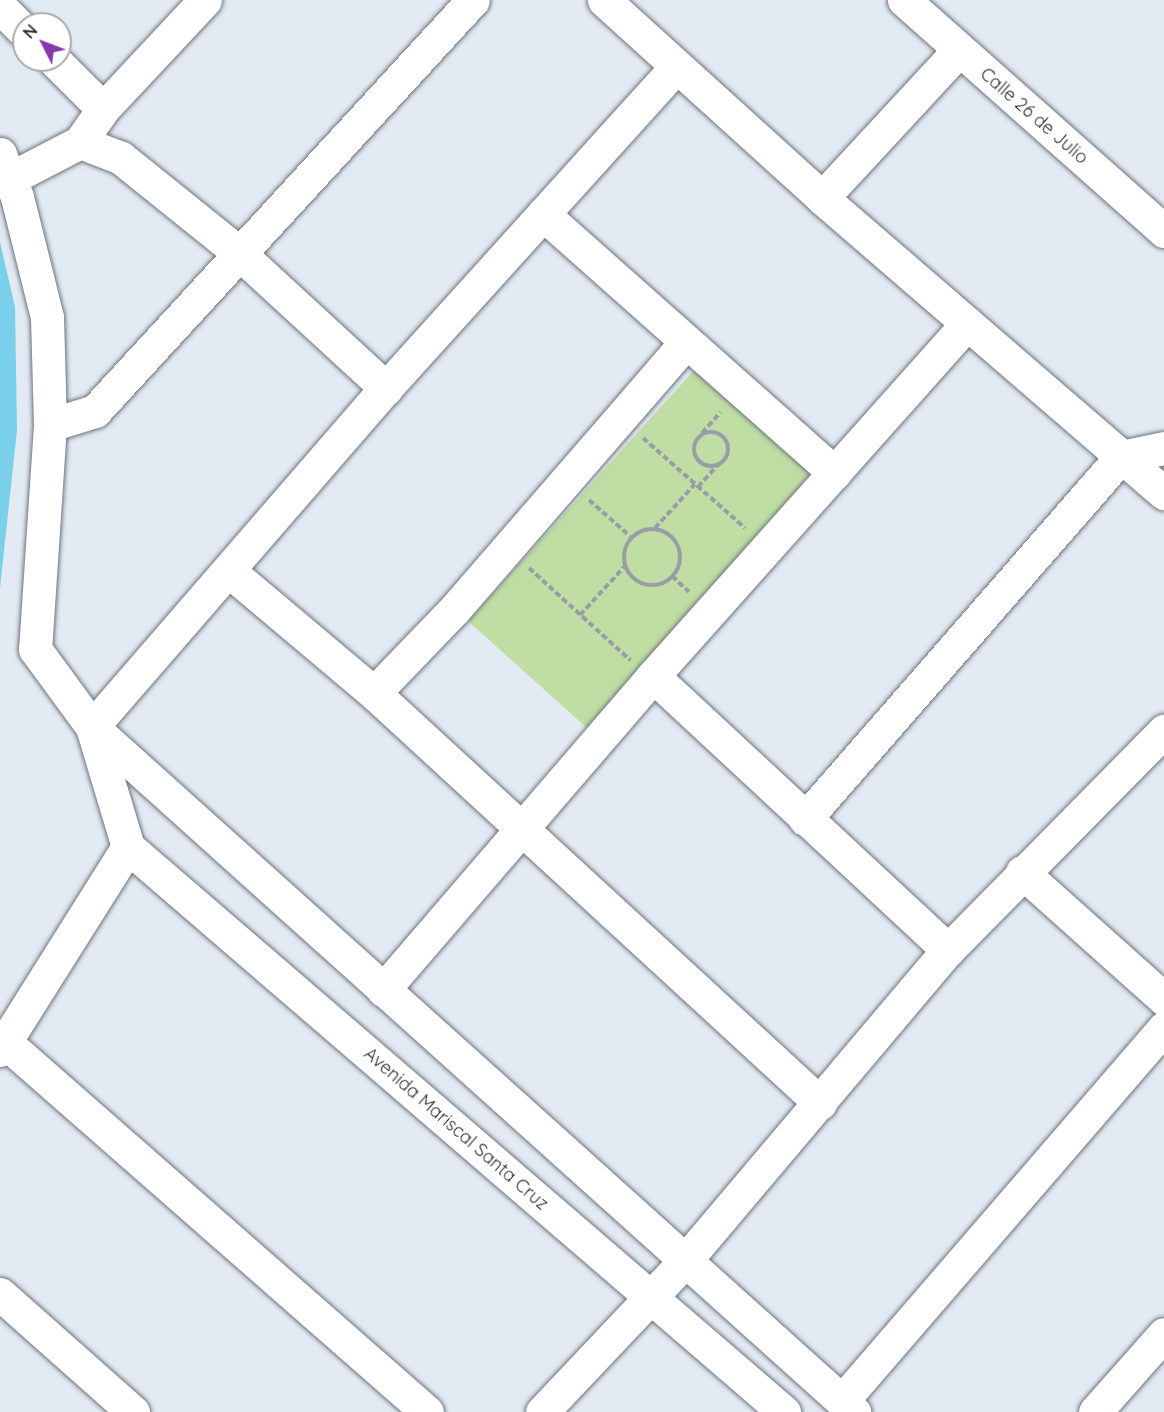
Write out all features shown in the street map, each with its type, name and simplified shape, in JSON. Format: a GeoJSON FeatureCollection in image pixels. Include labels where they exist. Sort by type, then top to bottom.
{"type":"FeatureCollection","features":[{"type":"Feature","properties":{"kind":"street"},"geometry":{"type":"LineString","coordinates":[[205,0],[103,109],[80,142],[5,166],[46,317],[50,424],[34,650],[92,727],[684,1262],[848,1407],[1164,1028]]}},
{"type":"Feature","properties":{"kind":"street"},"geometry":{"type":"LineString","coordinates":[[50,424],[95,411],[473,0]]}},
{"type":"Feature","properties":{"kind":"street"},"geometry":{"type":"LineString","coordinates":[[604,0],[675,67],[822,198],[1164,493]]}},
{"type":"Feature","properties":{"kind":"street","name":"Calle 26 de Julio"},"geometry":{"type":"LineString","coordinates":[[904,0],[1164,231]]}},
{"type":"Feature","properties":{"kind":"street"},"geometry":{"type":"LineString","coordinates":[[0,7],[12,19]]}},
{"type":"Feature","properties":{"kind":"street"},"geometry":{"type":"LineString","coordinates":[[822,198],[959,50]]}},
{"type":"Feature","properties":{"kind":"street"},"geometry":{"type":"LineString","coordinates":[[92,727],[230,571],[386,388],[675,67]]}},
{"type":"Feature","properties":{"kind":"street"},"geometry":{"type":"LineString","coordinates":[[66,72],[103,109]]}},
{"type":"Feature","properties":{"kind":"street"},"geometry":{"type":"LineString","coordinates":[[80,142],[121,158],[239,253],[386,388]]}},
{"type":"Feature","properties":{"kind":"street"},"geometry":{"type":"LineString","coordinates":[[543,214],[835,473]]}},
{"type":"Feature","properties":{"kind":"street"},"geometry":{"type":"LineString","coordinates":[[383,990],[520,829],[642,669],[835,473],[967,323]]}},
{"type":"Feature","properties":{"kind":"street"},"geometry":{"type":"LineString","coordinates":[[374,693],[454,610],[686,342]]}},
{"type":"Feature","properties":{"kind":"street"},"geometry":{"type":"LineString","coordinates":[[805,819],[1121,457],[1164,448]]}},
{"type":"Feature","properties":{"kind":"street"},"geometry":{"type":"LineString","coordinates":[[230,571],[374,693],[820,1103]]}},
{"type":"Feature","properties":{"kind":"street"},"geometry":{"type":"LineString","coordinates":[[642,669],[948,950]]}},
{"type":"Feature","properties":{"kind":"street"},"geometry":{"type":"LineString","coordinates":[[92,727],[128,847],[2,1046],[427,1412]]}},
{"type":"Feature","properties":{"kind":"street"},"geometry":{"type":"LineString","coordinates":[[542,1412],[684,1262],[948,950],[1022,872],[1164,731]]}},
{"type":"Feature","properties":{"kind":"street","name":"Avenida Mariscal Santa Cruz"},"geometry":{"type":"LineString","coordinates":[[128,847],[784,1412]]}},
{"type":"Feature","properties":{"kind":"street"},"geometry":{"type":"LineString","coordinates":[[1022,872],[1164,999]]}},
{"type":"Feature","properties":{"kind":"street"},"geometry":{"type":"LineString","coordinates":[[0,1294],[133,1412]]}},
{"type":"Feature","properties":{"kind":"street"},"geometry":{"type":"LineString","coordinates":[[1095,1412],[1164,1334]]}},
{"type":"Feature","properties":{"kind":"path"},"geometry":{"type":"LineString","coordinates":[[723,459],[714,465],[698,460],[694,449],[697,438],[724,408]]}},
{"type":"Feature","properties":{"kind":"path"},"geometry":{"type":"LineString","coordinates":[[655,529],[667,532],[679,548],[678,567],[672,576],[648,585],[632,578],[625,566],[623,553],[631,537],[655,529],[723,459],[728,450],[721,435],[711,432],[697,438]]}},
{"type":"Feature","properties":{"kind":"path"},"geometry":{"type":"LineString","coordinates":[[638,433],[748,531]]}},
{"type":"Feature","properties":{"kind":"path"},"geometry":{"type":"LineString","coordinates":[[582,494],[631,537]]}},
{"type":"Feature","properties":{"kind":"path"},"geometry":{"type":"LineString","coordinates":[[522,561],[642,669]]}},
{"type":"Feature","properties":{"kind":"path"},"geometry":{"type":"LineString","coordinates":[[580,615],[625,566]]}},
{"type":"Feature","properties":{"kind":"path"},"geometry":{"type":"LineString","coordinates":[[672,576],[693,596]]}},
{"type":"Feature","properties":{"kind":"green space"},"geometry":{"type":"Polygon","coordinates":[[[696,368],[815,474],[587,728],[468,621],[696,368]]]}},
{"type":"Feature","properties":{"kind":"water"},"geometry":{"type":"Polygon","coordinates":[[[0,242],[15,307],[17,430],[0,588],[0,242]]]}}]}
